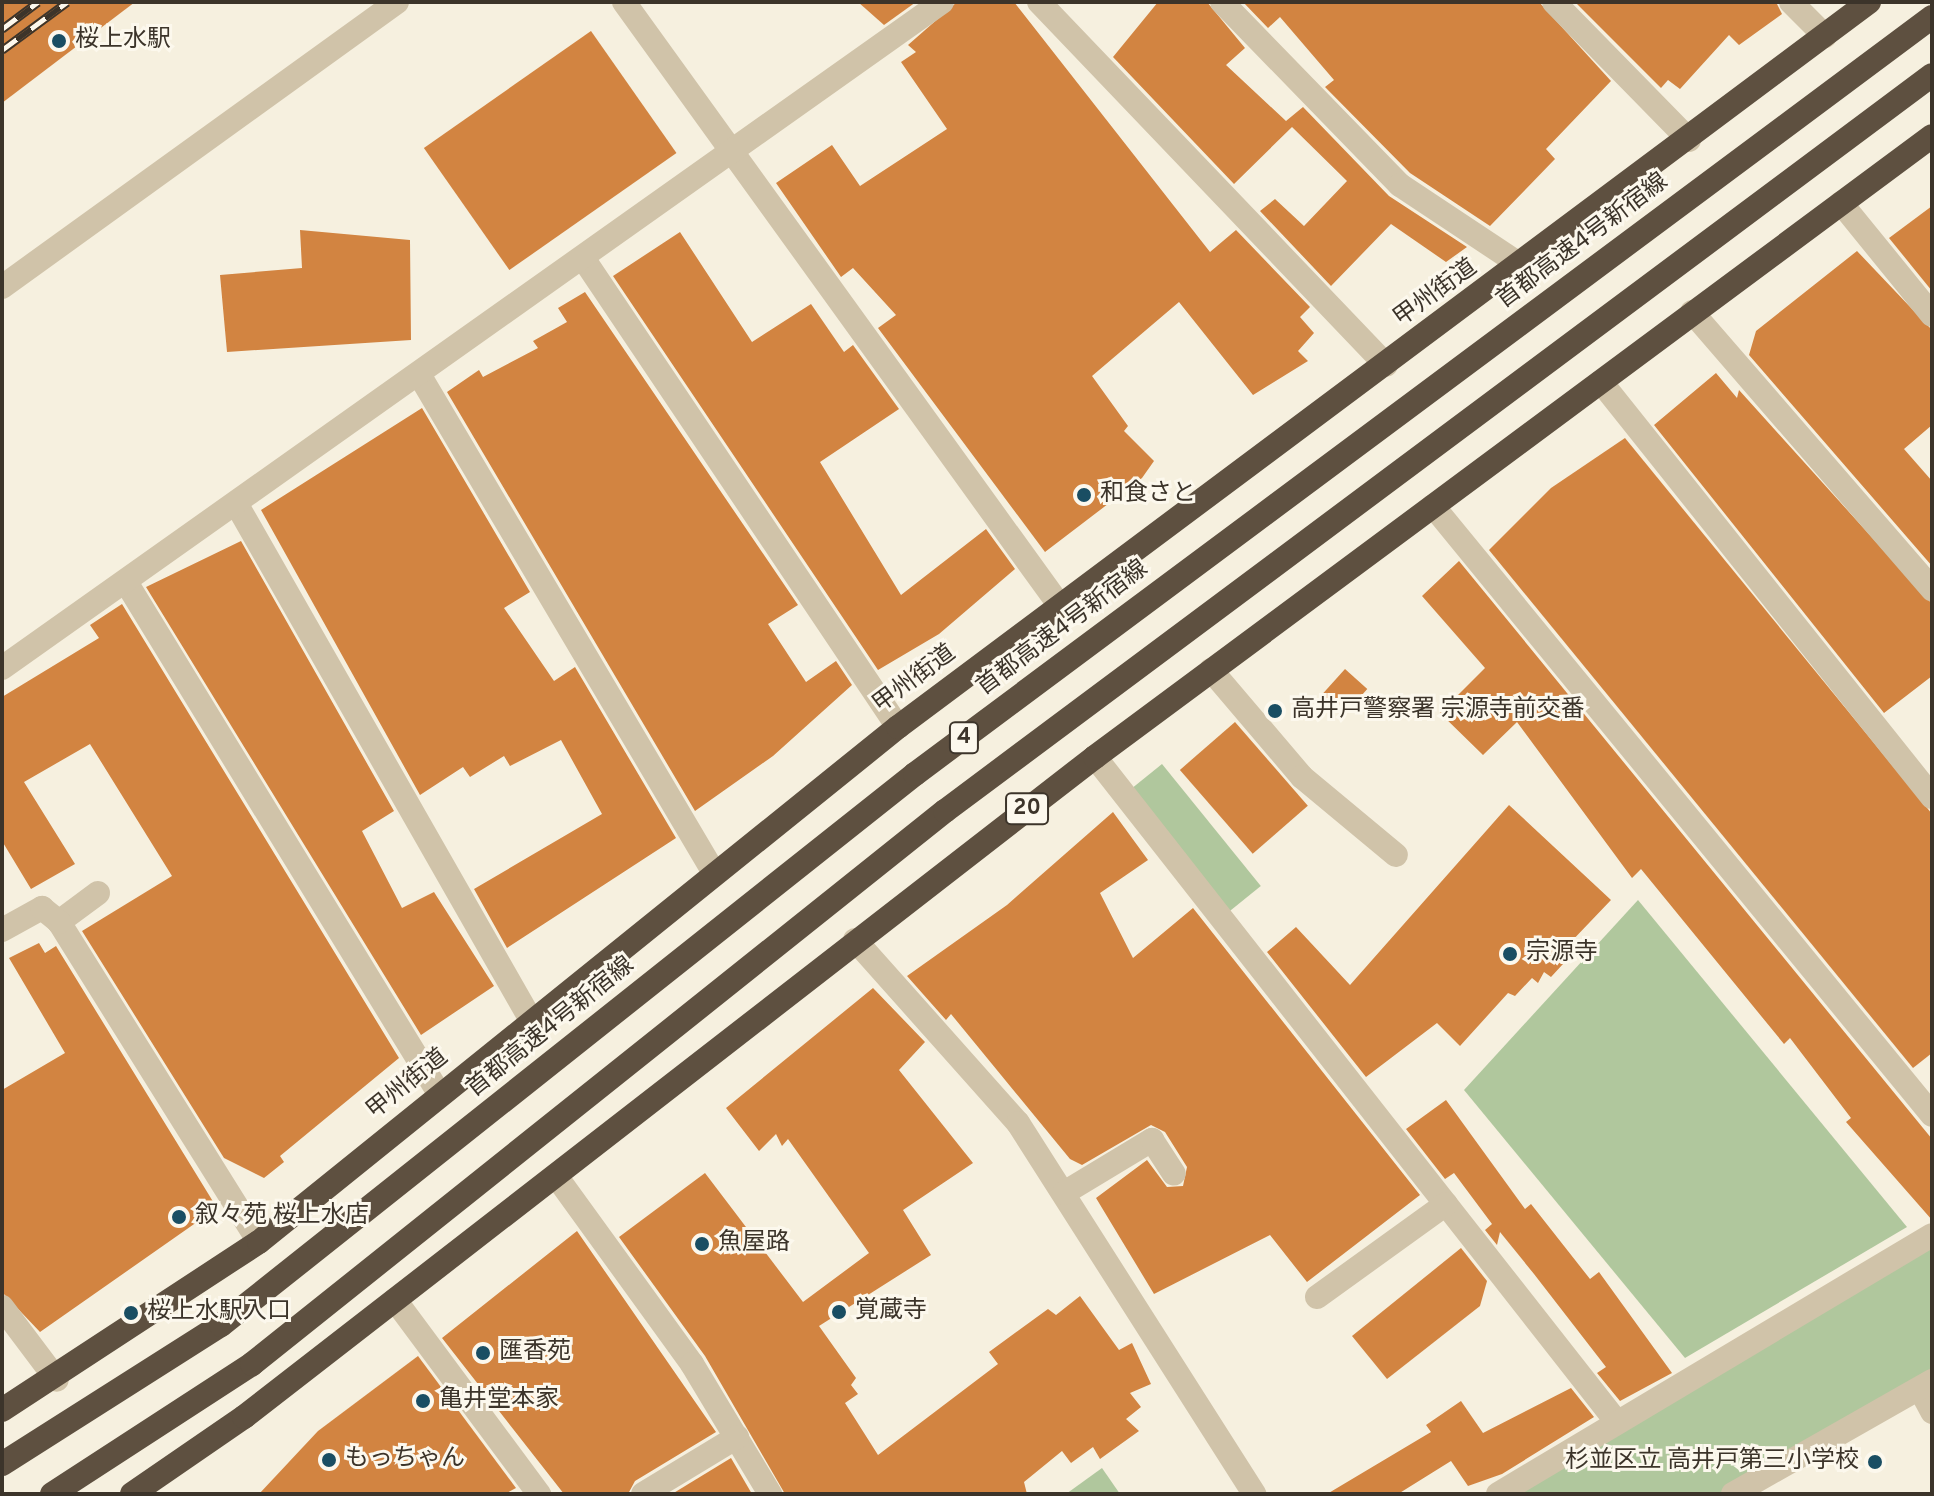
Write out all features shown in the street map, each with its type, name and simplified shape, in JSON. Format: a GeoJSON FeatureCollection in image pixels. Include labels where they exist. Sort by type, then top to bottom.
{"type":"FeatureCollection","features":[{"type":"Feature","properties":{"kind":"highway","name":"甲州街道"},"geometry":{"type":"LineString","coordinates":[[2,1410],[57,1380],[259,1242],[713,871],[898,727],[1522,266],[1869,2]]}},
{"type":"Feature","properties":{"kind":"highway","name":"首都高速4号新宿線"},"geometry":{"type":"LineString","coordinates":[[2,1464],[221,1325],[915,774],[1932,17]]}},
{"type":"Feature","properties":{"kind":"highway","name":"4"},"geometry":{"type":"LineString","coordinates":[[52,1494],[252,1364],[945,811],[1932,75]]}},
{"type":"Feature","properties":{"kind":"highway","name":"20"},"geometry":{"type":"LineString","coordinates":[[132,1494],[395,1300],[855,940],[1095,757],[1932,136]]}},
{"type":"Feature","properties":{"kind":"street"},"geometry":{"type":"LineString","coordinates":[[2,287],[397,2]]}},
{"type":"Feature","properties":{"kind":"street"},"geometry":{"type":"LineString","coordinates":[[624,2],[732,156],[1060,606]]}},
{"type":"Feature","properties":{"kind":"street"},"geometry":{"type":"LineString","coordinates":[[2,668],[585,261],[942,2]]}},
{"type":"Feature","properties":{"kind":"street"},"geometry":{"type":"LineString","coordinates":[[1039,2],[1386,365]]}},
{"type":"Feature","properties":{"kind":"street"},"geometry":{"type":"LineString","coordinates":[[1222,2],[1400,185],[1522,266]]}},
{"type":"Feature","properties":{"kind":"street"},"geometry":{"type":"LineString","coordinates":[[1554,2],[1689,140]]}},
{"type":"Feature","properties":{"kind":"street"},"geometry":{"type":"LineString","coordinates":[[1791,2],[1825,36]]}},
{"type":"Feature","properties":{"kind":"street"},"geometry":{"type":"LineString","coordinates":[[1841,203],[1932,315]]}},
{"type":"Feature","properties":{"kind":"street"},"geometry":{"type":"LineString","coordinates":[[585,261],[898,727]]}},
{"type":"Feature","properties":{"kind":"street"},"geometry":{"type":"LineString","coordinates":[[1692,312],[1932,589]]}},
{"type":"Feature","properties":{"kind":"street"},"geometry":{"type":"LineString","coordinates":[[420,376],[713,871]]}},
{"type":"Feature","properties":{"kind":"street"},"geometry":{"type":"LineString","coordinates":[[1601,382],[1932,797]]}},
{"type":"Feature","properties":{"kind":"street"},"geometry":{"type":"LineString","coordinates":[[237,505],[531,1020]]}},
{"type":"Feature","properties":{"kind":"street"},"geometry":{"type":"LineString","coordinates":[[1433,506],[1932,1115]]}},
{"type":"Feature","properties":{"kind":"street"},"geometry":{"type":"LineString","coordinates":[[126,582],[440,1095]]}},
{"type":"Feature","properties":{"kind":"street"},"geometry":{"type":"LineString","coordinates":[[1211,670],[1302,777],[1396,855]]}},
{"type":"Feature","properties":{"kind":"street"},"geometry":{"type":"LineString","coordinates":[[1095,757],[1616,1421]]}},
{"type":"Feature","properties":{"kind":"street"},"geometry":{"type":"LineString","coordinates":[[59,922],[98,893]]}},
{"type":"Feature","properties":{"kind":"street"},"geometry":{"type":"LineString","coordinates":[[2,930],[42,908],[59,922],[259,1242]]}},
{"type":"Feature","properties":{"kind":"street"},"geometry":{"type":"LineString","coordinates":[[855,940],[1018,1123],[1254,1494]]}},
{"type":"Feature","properties":{"kind":"street"},"geometry":{"type":"LineString","coordinates":[[1064,1193],[1152,1140],[1174,1174]]}},
{"type":"Feature","properties":{"kind":"street"},"geometry":{"type":"LineString","coordinates":[[556,1176],[737,1437],[770,1494]]}},
{"type":"Feature","properties":{"kind":"street"},"geometry":{"type":"LineString","coordinates":[[1317,1297],[1446,1204]]}},
{"type":"Feature","properties":{"kind":"street"},"geometry":{"type":"LineString","coordinates":[[1498,1494],[1932,1235]]}},
{"type":"Feature","properties":{"kind":"street"},"geometry":{"type":"LineString","coordinates":[[395,1300],[539,1494]]}},
{"type":"Feature","properties":{"kind":"street"},"geometry":{"type":"LineString","coordinates":[[2,1307],[57,1380]]}},
{"type":"Feature","properties":{"kind":"street"},"geometry":{"type":"LineString","coordinates":[[1733,1494],[1926,1385],[1932,1412]]}},
{"type":"Feature","properties":{"kind":"street"},"geometry":{"type":"LineString","coordinates":[[643,1494],[737,1437]]}},
{"type":"Feature","properties":{"kind":"green space"},"geometry":{"type":"Polygon","coordinates":[[[1162,764],[1261,886],[1229,912],[1130,790],[1162,764]]]}},
{"type":"Feature","properties":{"kind":"green space"},"geometry":{"type":"Polygon","coordinates":[[[1638,900],[1907,1227],[1685,1358],[1464,1090],[1638,900]]]}},
{"type":"Feature","properties":{"kind":"green space"},"geometry":{"type":"Polygon","coordinates":[[[1932,1235],[1932,1381],[1733,1494],[1498,1494],[1932,1235]]]}},
{"type":"Feature","properties":{"kind":"green space"},"geometry":{"type":"Polygon","coordinates":[[[1102,1468],[1120,1494],[1066,1494],[1102,1468]]]}},
{"type":"Feature","properties":{"kind":"building"},"geometry":{"type":"Polygon","coordinates":[[[2,2],[135,2],[2,103],[2,2]]]}},
{"type":"Feature","properties":{"kind":"building"},"geometry":{"type":"Polygon","coordinates":[[[858,2],[916,2],[884,25],[858,2]]]}},
{"type":"Feature","properties":{"kind":"building"},"geometry":{"type":"Polygon","coordinates":[[[957,2],[1014,2],[1210,252],[1236,230],[1310,307],[1300,317],[1314,333],[1298,351],[1308,361],[1253,395],[1179,302],[1092,376],[1128,426],[1124,431],[1154,461],[1142,478],[1045,552],[878,328],[896,315],[853,268],[841,277],[776,183],[832,145],[860,186],[947,129],[901,62],[916,52],[908,45],[957,2]]]}},
{"type":"Feature","properties":{"kind":"building"},"geometry":{"type":"Polygon","coordinates":[[[1158,2],[1207,2],[1245,48],[1226,65],[1286,121],[1303,107],[1389,196],[1467,247],[1446,262],[1391,224],[1331,286],[1260,211],[1275,199],[1304,226],[1347,181],[1292,127],[1234,184],[1113,57],[1158,2]]]}},
{"type":"Feature","properties":{"kind":"building"},"geometry":{"type":"Polygon","coordinates":[[[1243,2],[1539,2],[1611,81],[1546,149],[1555,159],[1490,226],[1410,173],[1325,87],[1334,80],[1280,17],[1268,28],[1243,2]]]}},
{"type":"Feature","properties":{"kind":"building"},"geometry":{"type":"Polygon","coordinates":[[[1575,2],[1776,2],[1782,14],[1739,45],[1729,35],[1680,89],[1668,80],[1661,88],[1575,2]]]}},
{"type":"Feature","properties":{"kind":"building"},"geometry":{"type":"Polygon","coordinates":[[[591,31],[676,153],[509,270],[424,148],[591,31]]]}},
{"type":"Feature","properties":{"kind":"building"},"geometry":{"type":"Polygon","coordinates":[[[1932,206],[1932,291],[1889,238],[1932,206]]]}},
{"type":"Feature","properties":{"kind":"building"},"geometry":{"type":"Polygon","coordinates":[[[300,230],[410,240],[411,340],[227,352],[220,275],[302,268],[300,230]]]}},
{"type":"Feature","properties":{"kind":"building"},"geometry":{"type":"Polygon","coordinates":[[[680,232],[752,342],[811,304],[844,352],[853,345],[899,409],[820,462],[901,595],[986,529],[1015,569],[939,634],[878,670],[613,276],[680,232]]]}},
{"type":"Feature","properties":{"kind":"building"},"geometry":{"type":"Polygon","coordinates":[[[1857,251],[1932,330],[1932,425],[1904,449],[1932,481],[1932,566],[1749,355],[1756,331],[1857,251]]]}},
{"type":"Feature","properties":{"kind":"building"},"geometry":{"type":"Polygon","coordinates":[[[585,292],[798,605],[768,624],[806,682],[836,661],[852,685],[773,756],[695,811],[447,392],[479,370],[483,377],[538,348],[533,341],[567,322],[558,308],[585,292]]]}},
{"type":"Feature","properties":{"kind":"building"},"geometry":{"type":"Polygon","coordinates":[[[1716,373],[1737,398],[1739,390],[1932,604],[1932,676],[1884,713],[1654,425],[1716,373]]]}},
{"type":"Feature","properties":{"kind":"building"},"geometry":{"type":"Polygon","coordinates":[[[422,408],[530,592],[504,608],[554,681],[575,667],[676,838],[507,948],[474,889],[602,814],[561,740],[510,766],[504,756],[470,777],[463,767],[420,795],[261,510],[422,408]]]}},
{"type":"Feature","properties":{"kind":"building"},"geometry":{"type":"Polygon","coordinates":[[[1625,438],[1932,814],[1932,1053],[1913,1068],[1489,550],[1551,488],[1625,438]]]}},
{"type":"Feature","properties":{"kind":"building"},"geometry":{"type":"Polygon","coordinates":[[[241,541],[394,811],[362,831],[402,908],[434,892],[494,986],[421,1035],[146,587],[241,541]]]}},
{"type":"Feature","properties":{"kind":"building"},"geometry":{"type":"Polygon","coordinates":[[[1459,561],[1932,1139],[1932,1220],[1846,1122],[1851,1118],[1790,1038],[1784,1044],[1641,869],[1632,878],[1517,722],[1483,755],[1440,713],[1485,668],[1422,596],[1459,561]]]}},
{"type":"Feature","properties":{"kind":"building"},"geometry":{"type":"Polygon","coordinates":[[[122,604],[399,1058],[280,1156],[284,1162],[264,1178],[224,1158],[82,931],[172,876],[90,744],[24,782],[75,864],[31,889],[2,841],[2,697],[99,638],[90,625],[122,604]]]}},
{"type":"Feature","properties":{"kind":"building"},"geometry":{"type":"Polygon","coordinates":[[[1345,669],[1367,689],[1343,717],[1320,696],[1345,669]]]}},
{"type":"Feature","properties":{"kind":"building"},"geometry":{"type":"Polygon","coordinates":[[[1235,722],[1308,806],[1253,854],[1180,770],[1235,722]]]}},
{"type":"Feature","properties":{"kind":"building"},"geometry":{"type":"Polygon","coordinates":[[[1509,805],[1611,900],[1568,945],[1575,951],[1551,977],[1544,972],[1538,983],[1532,978],[1515,996],[1508,993],[1460,1046],[1437,1023],[1366,1077],[1267,952],[1296,927],[1350,985],[1509,805]]]}},
{"type":"Feature","properties":{"kind":"building"},"geometry":{"type":"Polygon","coordinates":[[[1113,812],[1148,860],[1100,893],[1133,958],[1193,908],[1420,1195],[1307,1282],[1270,1235],[1154,1294],[1096,1198],[1147,1160],[1167,1187],[1183,1186],[1187,1167],[1165,1132],[1151,1125],[1082,1165],[1070,1159],[951,1014],[946,1020],[907,976],[1007,905],[1113,812]]]}},
{"type":"Feature","properties":{"kind":"building"},"geometry":{"type":"Polygon","coordinates":[[[39,943],[45,953],[56,946],[217,1208],[40,1332],[2,1292],[2,1090],[65,1053],[9,958],[39,943]]]}},
{"type":"Feature","properties":{"kind":"building"},"geometry":{"type":"Polygon","coordinates":[[[873,988],[925,1042],[899,1070],[973,1163],[903,1210],[931,1255],[819,1326],[856,1378],[851,1385],[858,1394],[845,1403],[878,1455],[998,1364],[989,1352],[1048,1309],[1056,1315],[1080,1296],[1119,1350],[1132,1343],[1151,1384],[1130,1393],[1141,1407],[1126,1419],[1139,1431],[1100,1459],[1093,1447],[1071,1463],[1062,1451],[1024,1482],[1027,1494],[785,1494],[705,1356],[619,1237],[705,1173],[803,1302],[869,1253],[788,1139],[782,1146],[776,1134],[759,1151],[726,1108],[873,988]]]}},
{"type":"Feature","properties":{"kind":"building"},"geometry":{"type":"Polygon","coordinates":[[[1446,1100],[1525,1209],[1531,1204],[1590,1279],[1599,1272],[1672,1373],[1620,1401],[1597,1373],[1606,1367],[1534,1274],[1500,1232],[1497,1245],[1485,1230],[1492,1224],[1454,1173],[1445,1179],[1406,1129],[1446,1100]]]}},
{"type":"Feature","properties":{"kind":"building"},"geometry":{"type":"Polygon","coordinates":[[[577,1231],[716,1432],[635,1481],[628,1494],[564,1494],[442,1338],[577,1231]]]}},
{"type":"Feature","properties":{"kind":"building"},"geometry":{"type":"Polygon","coordinates":[[[1461,1248],[1487,1281],[1480,1306],[1387,1379],[1352,1336],[1461,1248]]]}},
{"type":"Feature","properties":{"kind":"building"},"geometry":{"type":"Polygon","coordinates":[[[418,1356],[516,1488],[505,1494],[259,1494],[318,1431],[418,1356]]]}},
{"type":"Feature","properties":{"kind":"building"},"geometry":{"type":"Polygon","coordinates":[[[1571,1388],[1594,1417],[1502,1474],[1468,1486],[1451,1461],[1398,1494],[1327,1494],[1431,1432],[1426,1425],[1461,1401],[1483,1433],[1571,1388]]]}},
{"type":"Feature","properties":{"kind":"building"},"geometry":{"type":"Polygon","coordinates":[[[731,1458],[752,1494],[672,1494],[731,1458]]]}},
{"type":"Feature","properties":{"kind":"railway"},"geometry":{"type":"LineString","coordinates":[[2,29],[38,2]]}},
{"type":"Feature","properties":{"kind":"railway"},"geometry":{"type":"LineString","coordinates":[[2,50],[67,2]]}},
{"type":"Feature","properties":{"kind":"place","name":"桜上水駅"},"geometry":{"type":"Point","coordinates":[59,41]}},
{"type":"Feature","properties":{"kind":"place","name":"和食さと"},"geometry":{"type":"Point","coordinates":[1084,495]}},
{"type":"Feature","properties":{"kind":"place","name":"高井戸警察署 宗源寺前交番"},"geometry":{"type":"Point","coordinates":[1275,711]}},
{"type":"Feature","properties":{"kind":"place","name":"宗源寺"},"geometry":{"type":"Point","coordinates":[1510,954]}},
{"type":"Feature","properties":{"kind":"place","name":"叙々苑 桜上水店"},"geometry":{"type":"Point","coordinates":[179,1217]}},
{"type":"Feature","properties":{"kind":"place","name":"魚屋路"},"geometry":{"type":"Point","coordinates":[702,1244]}},
{"type":"Feature","properties":{"kind":"place","name":"覚蔵寺"},"geometry":{"type":"Point","coordinates":[839,1312]}},
{"type":"Feature","properties":{"kind":"place","name":"桜上水駅入口"},"geometry":{"type":"Point","coordinates":[131,1313]}},
{"type":"Feature","properties":{"kind":"place","name":"匯香苑"},"geometry":{"type":"Point","coordinates":[483,1353]}},
{"type":"Feature","properties":{"kind":"place","name":"亀井堂本家"},"geometry":{"type":"Point","coordinates":[423,1401]}},
{"type":"Feature","properties":{"kind":"place","name":"もっちゃん"},"geometry":{"type":"Point","coordinates":[329,1460]}},
{"type":"Feature","properties":{"kind":"place","name":"杉並区立 高井戸第三小学校"},"geometry":{"type":"Point","coordinates":[1875,1462]}}]}
